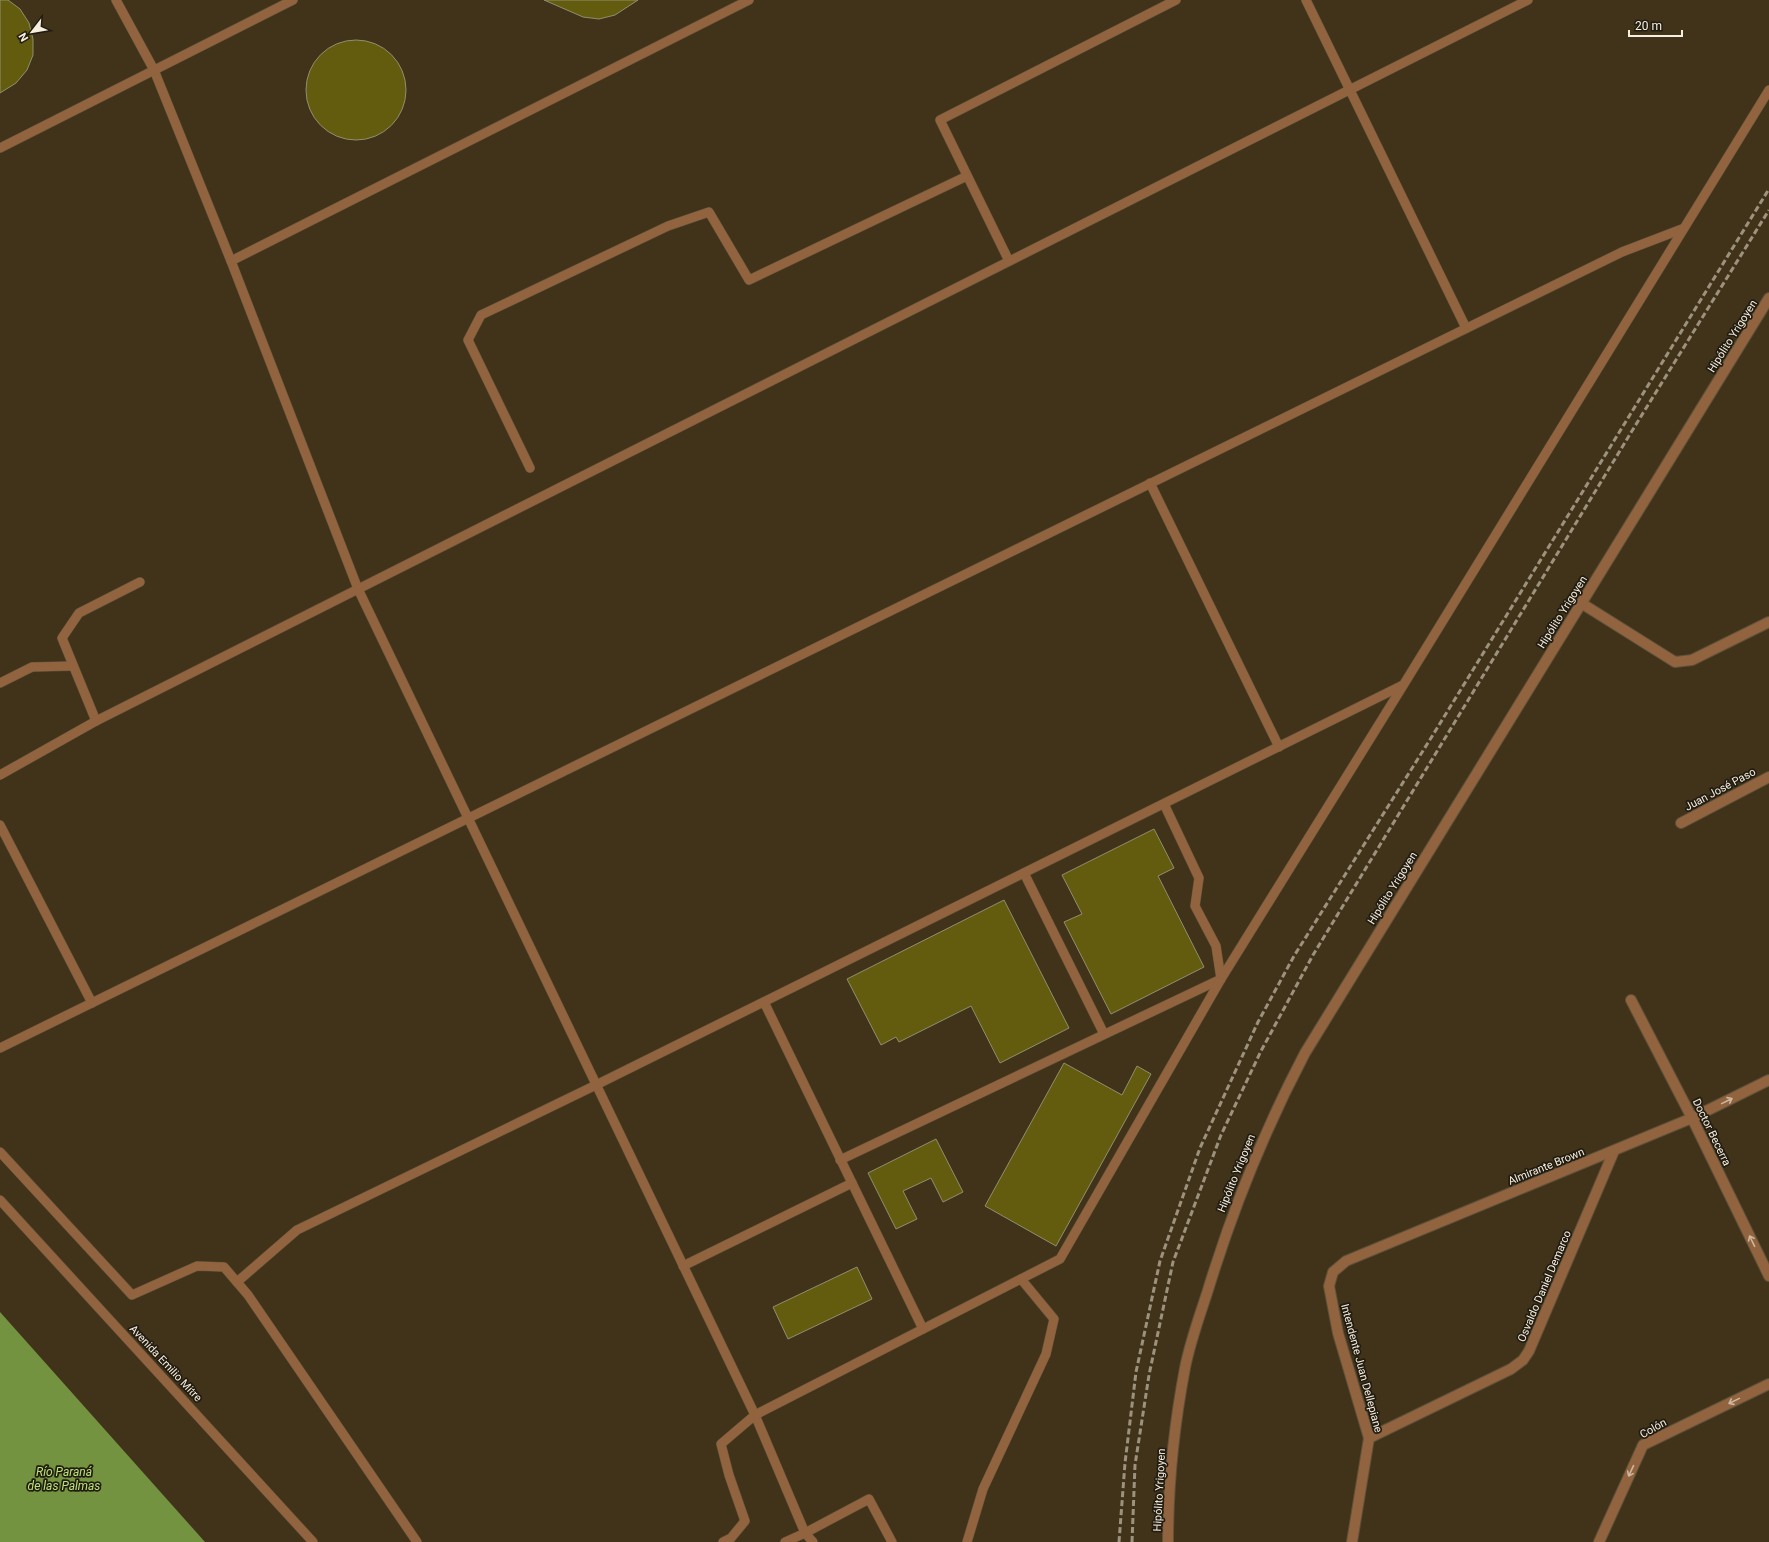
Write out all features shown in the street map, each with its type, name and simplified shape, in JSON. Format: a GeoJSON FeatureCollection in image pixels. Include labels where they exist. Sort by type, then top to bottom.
{"type":"FeatureCollection","features":[{"type":"Feature","properties":{"kind":"street","name":"Hipólito Yrigoyen"},"geometry":{"type":"LineString","coordinates":[[1168,1542],[1168,1496],[1170,1474],[1185,1366],[1225,1234],[1263,1138],[1305,1053],[1769,298]]}},
{"type":"Feature","properties":{"kind":"street"},"geometry":{"type":"LineString","coordinates":[[1581,603],[1675,662],[1692,660],[1769,622]]}},
{"type":"Feature","properties":{"kind":"street","name":"Juan José Paso"},"geometry":{"type":"LineString","coordinates":[[1681,823],[1769,777]]}},
{"type":"Feature","properties":{"kind":"street","name":"Doctor Becerra"},"geometry":{"type":"LineString","coordinates":[[1631,1000],[1692,1118],[1769,1276]]}},
{"type":"Feature","properties":{"kind":"street","name":"Almirante Brown"},"geometry":{"type":"LineString","coordinates":[[1333,1272],[1346,1261],[1692,1118],[1769,1080]]}},
{"type":"Feature","properties":{"kind":"street","name":"Osvaldo Daniel Demarco"},"geometry":{"type":"LineString","coordinates":[[1369,1438],[1511,1369],[1523,1360],[1530,1351],[1614,1151]]}},
{"type":"Feature","properties":{"kind":"street","name":"Intendente Juan Dellepiane"},"geometry":{"type":"LineString","coordinates":[[1333,1272],[1329,1286],[1338,1333],[1369,1438],[1352,1542]]}},
{"type":"Feature","properties":{"kind":"street","name":"Colón"},"geometry":{"type":"LineString","coordinates":[[1599,1542],[1643,1444],[1769,1384]]}},
{"type":"Feature","properties":{"kind":"lane"},"geometry":{"type":"LineString","coordinates":[[116,0],[154,70],[231,261],[358,589],[467,819],[755,1415],[805,1533],[813,1542]]}},
{"type":"Feature","properties":{"kind":"lane"},"geometry":{"type":"LineString","coordinates":[[0,148],[293,0]]}},
{"type":"Feature","properties":{"kind":"lane"},"geometry":{"type":"LineString","coordinates":[[231,261],[739,2],[749,0]]}},
{"type":"Feature","properties":{"kind":"lane"},"geometry":{"type":"LineString","coordinates":[[1009,261],[940,120],[1176,0]]}},
{"type":"Feature","properties":{"kind":"lane"},"geometry":{"type":"LineString","coordinates":[[1306,0],[1466,328]]}},
{"type":"Feature","properties":{"kind":"lane"},"geometry":{"type":"LineString","coordinates":[[0,775],[96,721],[1528,0]]}},
{"type":"Feature","properties":{"kind":"lane"},"geometry":{"type":"LineString","coordinates":[[723,1542],[731,1538],[745,1521],[729,1475],[722,1444],[755,1415],[1060,1259],[1221,978],[1404,684],[1682,229],[1769,90]]}},
{"type":"Feature","properties":{"kind":"lane"},"geometry":{"type":"LineString","coordinates":[[530,468],[468,340],[481,315],[668,226],[709,212],[749,280],[967,176]]}},
{"type":"Feature","properties":{"kind":"lane"},"geometry":{"type":"LineString","coordinates":[[0,1048],[1622,252],[1682,229]]}},
{"type":"Feature","properties":{"kind":"lane"},"geometry":{"type":"LineString","coordinates":[[1150,484],[1278,747]]}},
{"type":"Feature","properties":{"kind":"lane"},"geometry":{"type":"LineString","coordinates":[[96,721],[62,638],[79,614],[140,582]]}},
{"type":"Feature","properties":{"kind":"lane"},"geometry":{"type":"LineString","coordinates":[[0,683],[32,667],[73,666]]}},
{"type":"Feature","properties":{"kind":"lane"},"geometry":{"type":"LineString","coordinates":[[237,1282],[297,1230],[596,1085],[1404,684]]}},
{"type":"Feature","properties":{"kind":"lane"},"geometry":{"type":"LineString","coordinates":[[1164,804],[1199,878],[1195,906],[1216,946],[1221,978]]}},
{"type":"Feature","properties":{"kind":"lane"},"geometry":{"type":"LineString","coordinates":[[0,824],[92,1003]]}},
{"type":"Feature","properties":{"kind":"lane"},"geometry":{"type":"LineString","coordinates":[[1024,873],[1104,1034]]}},
{"type":"Feature","properties":{"kind":"lane"},"geometry":{"type":"LineString","coordinates":[[840,1160],[1221,978]]}},
{"type":"Feature","properties":{"kind":"lane"},"geometry":{"type":"LineString","coordinates":[[764,1002],[923,1329]]}},
{"type":"Feature","properties":{"kind":"lane"},"geometry":{"type":"LineString","coordinates":[[0,1152],[132,1296],[197,1266],[224,1267],[248,1295],[417,1542]]}},
{"type":"Feature","properties":{"kind":"lane"},"geometry":{"type":"LineString","coordinates":[[683,1266],[852,1183]]}},
{"type":"Feature","properties":{"kind":"lane","name":"Avenida Emilio Mitre"},"geometry":{"type":"LineString","coordinates":[[0,1200],[313,1542]]}},
{"type":"Feature","properties":{"kind":"lane"},"geometry":{"type":"LineString","coordinates":[[967,1542],[983,1489],[1046,1354],[1054,1319],[1021,1279]]}},
{"type":"Feature","properties":{"kind":"lane"},"geometry":{"type":"LineString","coordinates":[[785,1542],[869,1499],[892,1542]]}},
{"type":"Feature","properties":{"kind":"water","name":"Río Paraná de las Palmas"},"geometry":{"type":"Polygon","coordinates":[[[0,1312],[205,1542],[0,1542],[0,1312]]]}},
{"type":"Feature","properties":{"kind":"building"},"geometry":{"type":"Polygon","coordinates":[[[0,0],[8,0],[20,9],[29,23],[33,39],[33,55],[27,70],[16,83],[0,93],[0,0]]]}},
{"type":"Feature","properties":{"kind":"building"},"geometry":{"type":"Polygon","coordinates":[[[544,0],[638,0],[615,15],[599,19],[583,17],[544,0]]]}},
{"type":"Feature","properties":{"kind":"building"},"geometry":{"type":"Polygon","coordinates":[[[356,40],[375,43],[392,54],[403,71],[406,90],[403,109],[392,126],[375,137],[356,140],[337,137],[320,126],[309,109],[306,90],[309,71],[320,54],[337,43],[356,40]]]}},
{"type":"Feature","properties":{"kind":"building"},"geometry":{"type":"Polygon","coordinates":[[[1154,829],[1174,868],[1158,876],[1204,967],[1111,1014],[1064,922],[1082,914],[1062,875],[1154,829]]]}},
{"type":"Feature","properties":{"kind":"building"},"geometry":{"type":"Polygon","coordinates":[[[1004,900],[1069,1028],[1000,1063],[971,1006],[899,1042],[896,1037],[881,1045],[847,979],[1004,900]]]}},
{"type":"Feature","properties":{"kind":"building"},"geometry":{"type":"Polygon","coordinates":[[[1064,1063],[1122,1095],[1137,1066],[1151,1074],[1056,1246],[985,1206],[1064,1063]]]}},
{"type":"Feature","properties":{"kind":"building"},"geometry":{"type":"Polygon","coordinates":[[[936,1139],[963,1192],[943,1202],[931,1178],[903,1191],[917,1219],[896,1229],[868,1173],[936,1139]]]}},
{"type":"Feature","properties":{"kind":"building"},"geometry":{"type":"Polygon","coordinates":[[[857,1267],[872,1299],[788,1339],[773,1307],[857,1267]]]}},
{"type":"Feature","properties":{"kind":"railway"},"geometry":{"type":"LineString","coordinates":[[1119,1542],[1125,1463],[1136,1372],[1160,1261],[1200,1148],[1258,1022],[1294,956],[1431,738],[1769,189]]}},
{"type":"Feature","properties":{"kind":"railway"},"geometry":{"type":"LineString","coordinates":[[1132,1542],[1135,1465],[1149,1375],[1173,1262],[1221,1135],[1261,1051],[1313,955],[1635,426],[1769,210]]}}]}
